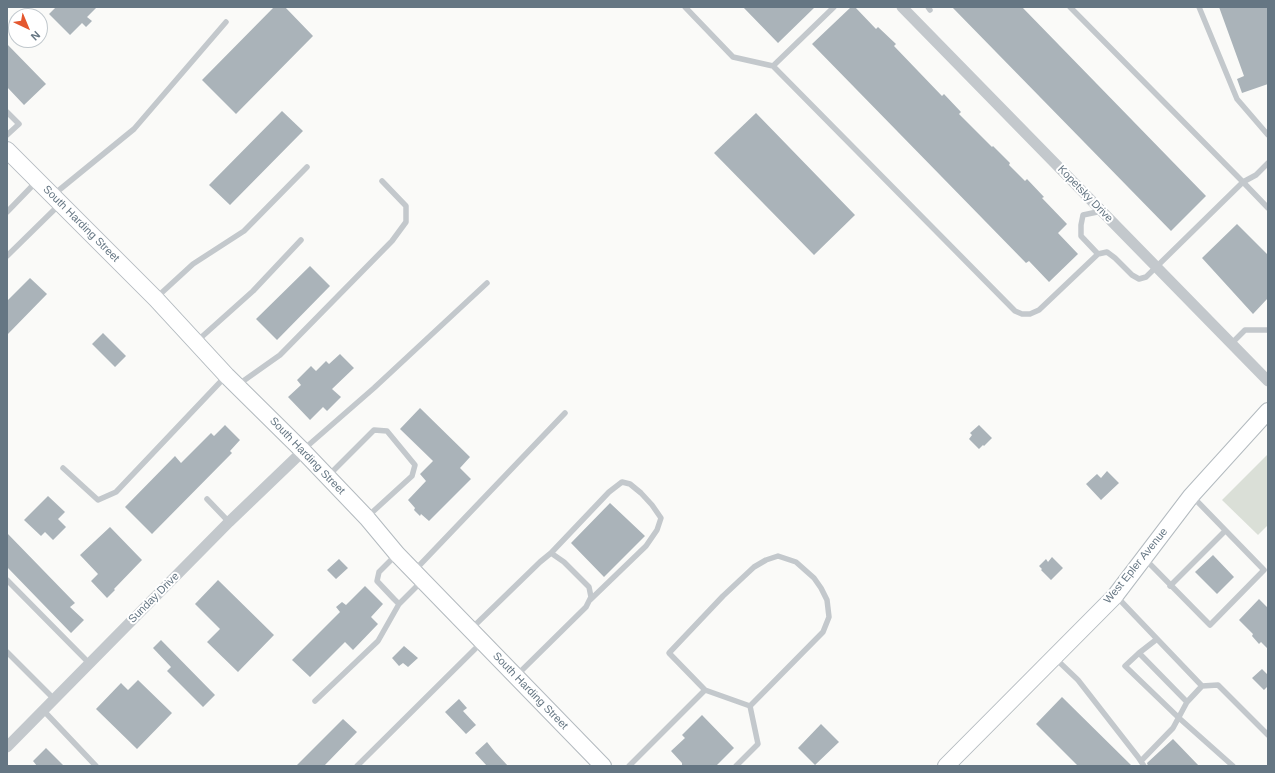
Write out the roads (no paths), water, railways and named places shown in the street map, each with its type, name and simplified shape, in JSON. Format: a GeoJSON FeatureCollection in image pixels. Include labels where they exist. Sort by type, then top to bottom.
{"type":"FeatureCollection","features":[{"type":"Feature","properties":{"kind":"street","name":"Kopetsky Drive"},"geometry":{"type":"LineString","coordinates":[[902,7],[1268,381]]}},
{"type":"Feature","properties":{"kind":"street","name":"South Harding Street"},"geometry":{"type":"LineString","coordinates":[[7,150],[156,299],[232,381],[303,451],[367,518],[397,554],[418,576],[603,766]]}},
{"type":"Feature","properties":{"kind":"street","name":"West Epler Avenue"},"geometry":{"type":"LineString","coordinates":[[946,766],[1062,652],[1115,596],[1191,496],[1268,411]]}},
{"type":"Feature","properties":{"kind":"street","name":"Sunday Drive"},"geometry":{"type":"LineString","coordinates":[[7,747],[229,522],[303,451]]}},
{"type":"Feature","properties":{"kind":"lane"},"geometry":{"type":"LineString","coordinates":[[685,7],[733,57],[773,66],[1015,311],[1022,314],[1030,314],[1039,310],[1098,254],[1107,252],[1132,275],[1139,279],[1146,277],[1157,268],[1243,182],[1256,175],[1268,163]]}},
{"type":"Feature","properties":{"kind":"lane"},"geometry":{"type":"LineString","coordinates":[[773,66],[834,7]]}},
{"type":"Feature","properties":{"kind":"lane"},"geometry":{"type":"LineString","coordinates":[[1070,7],[1268,208]]}},
{"type":"Feature","properties":{"kind":"lane"},"geometry":{"type":"LineString","coordinates":[[1199,7],[1237,99],[1268,135]]}},
{"type":"Feature","properties":{"kind":"lane"},"geometry":{"type":"LineString","coordinates":[[7,256],[56,199],[134,129],[226,22]]}},
{"type":"Feature","properties":{"kind":"lane"},"geometry":{"type":"LineString","coordinates":[[7,112],[19,124],[7,135]]}},
{"type":"Feature","properties":{"kind":"lane"},"geometry":{"type":"LineString","coordinates":[[156,299],[192,264],[244,231],[307,167]]}},
{"type":"Feature","properties":{"kind":"lane"},"geometry":{"type":"LineString","coordinates":[[7,212],[37,180]]}},
{"type":"Feature","properties":{"kind":"lane"},"geometry":{"type":"LineString","coordinates":[[63,468],[98,500],[116,492],[232,381],[280,355],[392,241],[406,222],[406,206],[382,181]]}},
{"type":"Feature","properties":{"kind":"lane"},"geometry":{"type":"LineString","coordinates":[[1098,254],[1081,236],[1081,226],[1083,215],[1102,211]]}},
{"type":"Feature","properties":{"kind":"lane"},"geometry":{"type":"LineString","coordinates":[[196,342],[253,291],[301,240]]}},
{"type":"Feature","properties":{"kind":"lane"},"geometry":{"type":"LineString","coordinates":[[303,451],[374,388],[487,283]]}},
{"type":"Feature","properties":{"kind":"lane"},"geometry":{"type":"LineString","coordinates":[[1231,344],[1245,330],[1268,330]]}},
{"type":"Feature","properties":{"kind":"lane"},"geometry":{"type":"LineString","coordinates":[[315,701],[378,641],[399,604],[418,576],[565,412]]}},
{"type":"Feature","properties":{"kind":"lane"},"geometry":{"type":"LineString","coordinates":[[328,477],[374,430],[387,431],[415,465],[412,476],[367,518]]}},
{"type":"Feature","properties":{"kind":"lane"},"geometry":{"type":"LineString","coordinates":[[471,630],[551,553],[609,492],[622,482],[630,484],[652,505],[661,518],[657,530],[646,546],[589,600]]}},
{"type":"Feature","properties":{"kind":"lane"},"geometry":{"type":"LineString","coordinates":[[1144,558],[1210,625],[1264,570],[1191,496]]}},
{"type":"Feature","properties":{"kind":"lane"},"geometry":{"type":"LineString","coordinates":[[207,499],[229,522]]}},
{"type":"Feature","properties":{"kind":"lane"},"geometry":{"type":"LineString","coordinates":[[1170,586],[1225,531]]}},
{"type":"Feature","properties":{"kind":"lane"},"geometry":{"type":"LineString","coordinates":[[516,676],[586,607],[591,597],[589,587],[564,562],[551,553]]}},
{"type":"Feature","properties":{"kind":"lane"},"geometry":{"type":"LineString","coordinates":[[397,554],[379,572],[377,581],[399,604]]}},
{"type":"Feature","properties":{"kind":"lane"},"geometry":{"type":"LineString","coordinates":[[778,556],[796,562],[814,578],[821,588],[826,600],[829,617],[823,632],[750,706],[704,690],[669,653],[723,596],[754,567],[766,560],[778,556]]}},
{"type":"Feature","properties":{"kind":"lane"},"geometry":{"type":"LineString","coordinates":[[7,580],[89,663]]}},
{"type":"Feature","properties":{"kind":"lane"},"geometry":{"type":"LineString","coordinates":[[1115,596],[1202,686]]}},
{"type":"Feature","properties":{"kind":"lane"},"geometry":{"type":"LineString","coordinates":[[1157,639],[1125,666],[1179,718],[1233,766]]}},
{"type":"Feature","properties":{"kind":"lane"},"geometry":{"type":"LineString","coordinates":[[357,766],[482,642]]}},
{"type":"Feature","properties":{"kind":"lane"},"geometry":{"type":"LineString","coordinates":[[7,652],[54,699]]}},
{"type":"Feature","properties":{"kind":"lane"},"geometry":{"type":"LineString","coordinates":[[1062,652],[1078,680],[1142,763],[1172,728],[1187,702],[1202,686],[1218,685],[1268,735]]}},
{"type":"Feature","properties":{"kind":"lane"},"geometry":{"type":"LineString","coordinates":[[1139,653],[1187,702]]}},
{"type":"Feature","properties":{"kind":"lane"},"geometry":{"type":"LineString","coordinates":[[629,766],[704,690]]}},
{"type":"Feature","properties":{"kind":"lane"},"geometry":{"type":"LineString","coordinates":[[736,766],[758,744],[750,706]]}},
{"type":"Feature","properties":{"kind":"lane"},"geometry":{"type":"LineString","coordinates":[[43,710],[96,766]]}}]}
